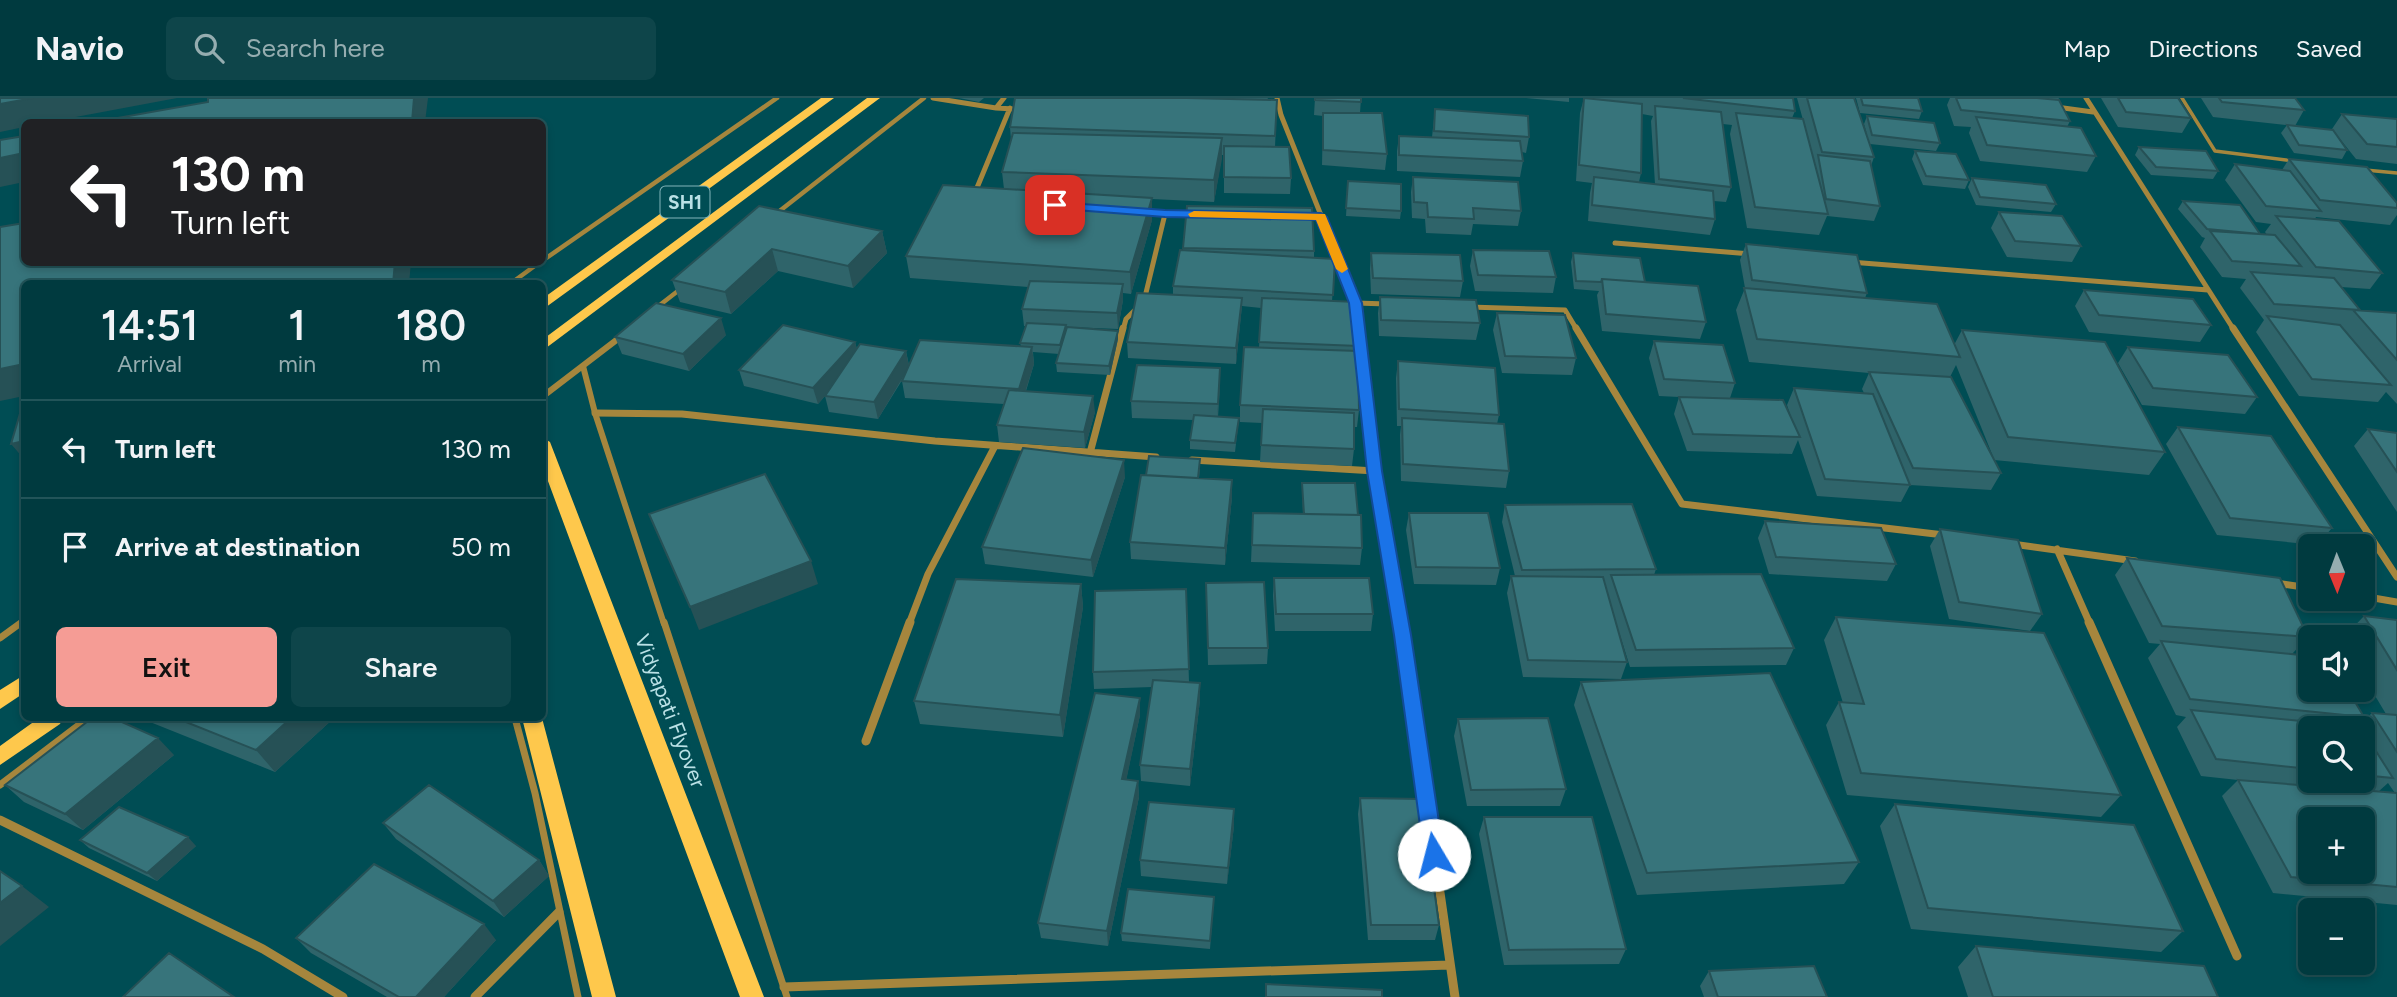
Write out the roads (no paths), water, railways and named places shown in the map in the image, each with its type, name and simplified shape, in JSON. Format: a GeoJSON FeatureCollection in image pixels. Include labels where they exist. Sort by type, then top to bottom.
{"type":"FeatureCollection","features":[{"type":"Feature","properties":{"kind":"main road","name":"SH1"},"geometry":{"type":"LineString","coordinates":[[546,303],[828,98]]}},
{"type":"Feature","properties":{"kind":"main road"},"geometry":{"type":"LineString","coordinates":[[546,344],[874,98]]}},
{"type":"Feature","properties":{"kind":"main road","name":"Vidyapati Flyover"},"geometry":{"type":"LineString","coordinates":[[546,454],[752,997]]}},
{"type":"Feature","properties":{"kind":"main road"},"geometry":{"type":"LineString","coordinates":[[0,701],[21,685]]}},
{"type":"Feature","properties":{"kind":"main road"},"geometry":{"type":"LineString","coordinates":[[0,757],[49,721]]}},
{"type":"Feature","properties":{"kind":"main road"},"geometry":{"type":"LineString","coordinates":[[533,721],[604,997]]}},
{"type":"Feature","properties":{"kind":"street"},"geometry":{"type":"LineString","coordinates":[[546,259],[777,98]]}},
{"type":"Feature","properties":{"kind":"street"},"geometry":{"type":"LineString","coordinates":[[772,217],[924,98]]}},
{"type":"Feature","properties":{"kind":"street"},"geometry":{"type":"LineString","coordinates":[[933,98],[996,108],[1024,109]]}},
{"type":"Feature","properties":{"kind":"street"},"geometry":{"type":"LineString","coordinates":[[996,108],[1004,98]]}},
{"type":"Feature","properties":{"kind":"street"},"geometry":{"type":"LineString","coordinates":[[1278,98],[1281,115],[1356,303],[1375,471],[1403,635],[1455,997]]}},
{"type":"Feature","properties":{"kind":"street"},"geometry":{"type":"LineString","coordinates":[[2086,98],[2208,290],[2397,577]]}},
{"type":"Feature","properties":{"kind":"street"},"geometry":{"type":"LineString","coordinates":[[2043,106],[2093,112]]}},
{"type":"Feature","properties":{"kind":"street"},"geometry":{"type":"LineString","coordinates":[[986,200],[972,199],[1010,108]]}},
{"type":"Feature","properties":{"kind":"street"},"geometry":{"type":"LineString","coordinates":[[1267,115],[1281,115]]}},
{"type":"Feature","properties":{"kind":"street"},"geometry":{"type":"LineString","coordinates":[[1137,212],[1204,215]]}},
{"type":"Feature","properties":{"kind":"street"},"geometry":{"type":"LineString","coordinates":[[1090,453],[1126,319],[1144,301],[1165,214]]}},
{"type":"Feature","properties":{"kind":"street"},"geometry":{"type":"LineString","coordinates":[[1308,217],[1321,217]]}},
{"type":"Feature","properties":{"kind":"street"},"geometry":{"type":"LineString","coordinates":[[1615,243],[1753,254]]}},
{"type":"Feature","properties":{"kind":"street"},"geometry":{"type":"LineString","coordinates":[[1836,261],[2208,290]]}},
{"type":"Feature","properties":{"kind":"street"},"geometry":{"type":"LineString","coordinates":[[516,280],[535,266]]}},
{"type":"Feature","properties":{"kind":"street"},"geometry":{"type":"LineString","coordinates":[[653,311],[685,285]]}},
{"type":"Feature","properties":{"kind":"street"},"geometry":{"type":"LineString","coordinates":[[1356,303],[1398,305]]}},
{"type":"Feature","properties":{"kind":"street"},"geometry":{"type":"LineString","coordinates":[[1453,307],[1565,310],[1682,504],[1959,537]]}},
{"type":"Feature","properties":{"kind":"street"},"geometry":{"type":"LineString","coordinates":[[546,394],[631,328]]}},
{"type":"Feature","properties":{"kind":"street"},"geometry":{"type":"LineString","coordinates":[[583,366],[595,413],[786,992],[1449,965]]}},
{"type":"Feature","properties":{"kind":"street"},"geometry":{"type":"LineString","coordinates":[[595,413],[682,414],[995,446],[1167,458]]}},
{"type":"Feature","properties":{"kind":"street"},"geometry":{"type":"LineString","coordinates":[[866,741],[928,574],[995,446]]}},
{"type":"Feature","properties":{"kind":"street"},"geometry":{"type":"LineString","coordinates":[[1180,459],[1375,471]]}},
{"type":"Feature","properties":{"kind":"street"},"geometry":{"type":"LineString","coordinates":[[2001,542],[2150,563]]}},
{"type":"Feature","properties":{"kind":"street"},"geometry":{"type":"LineString","coordinates":[[2057,549],[2237,956]]}},
{"type":"Feature","properties":{"kind":"street"},"geometry":{"type":"LineString","coordinates":[[2270,582],[2298,586]]}},
{"type":"Feature","properties":{"kind":"street"},"geometry":{"type":"LineString","coordinates":[[2375,598],[2397,601]]}},
{"type":"Feature","properties":{"kind":"street"},"geometry":{"type":"LineString","coordinates":[[0,638],[21,623]]}},
{"type":"Feature","properties":{"kind":"street"},"geometry":{"type":"LineString","coordinates":[[0,785],[84,721]]}},
{"type":"Feature","properties":{"kind":"street"},"geometry":{"type":"LineString","coordinates":[[516,721],[535,793],[578,997]]}},
{"type":"Feature","properties":{"kind":"street"},"geometry":{"type":"LineString","coordinates":[[0,820],[264,949],[343,997]]}},
{"type":"Feature","properties":{"kind":"street"},"geometry":{"type":"LineString","coordinates":[[475,997],[559,912]]}},
{"type":"Feature","properties":{"kind":"lane"},"geometry":{"type":"LineString","coordinates":[[2182,98],[2215,150],[2297,161]]}},
{"type":"Feature","properties":{"kind":"lane"},"geometry":{"type":"LineString","coordinates":[[2373,180],[2364,170],[2397,173]]}}]}
